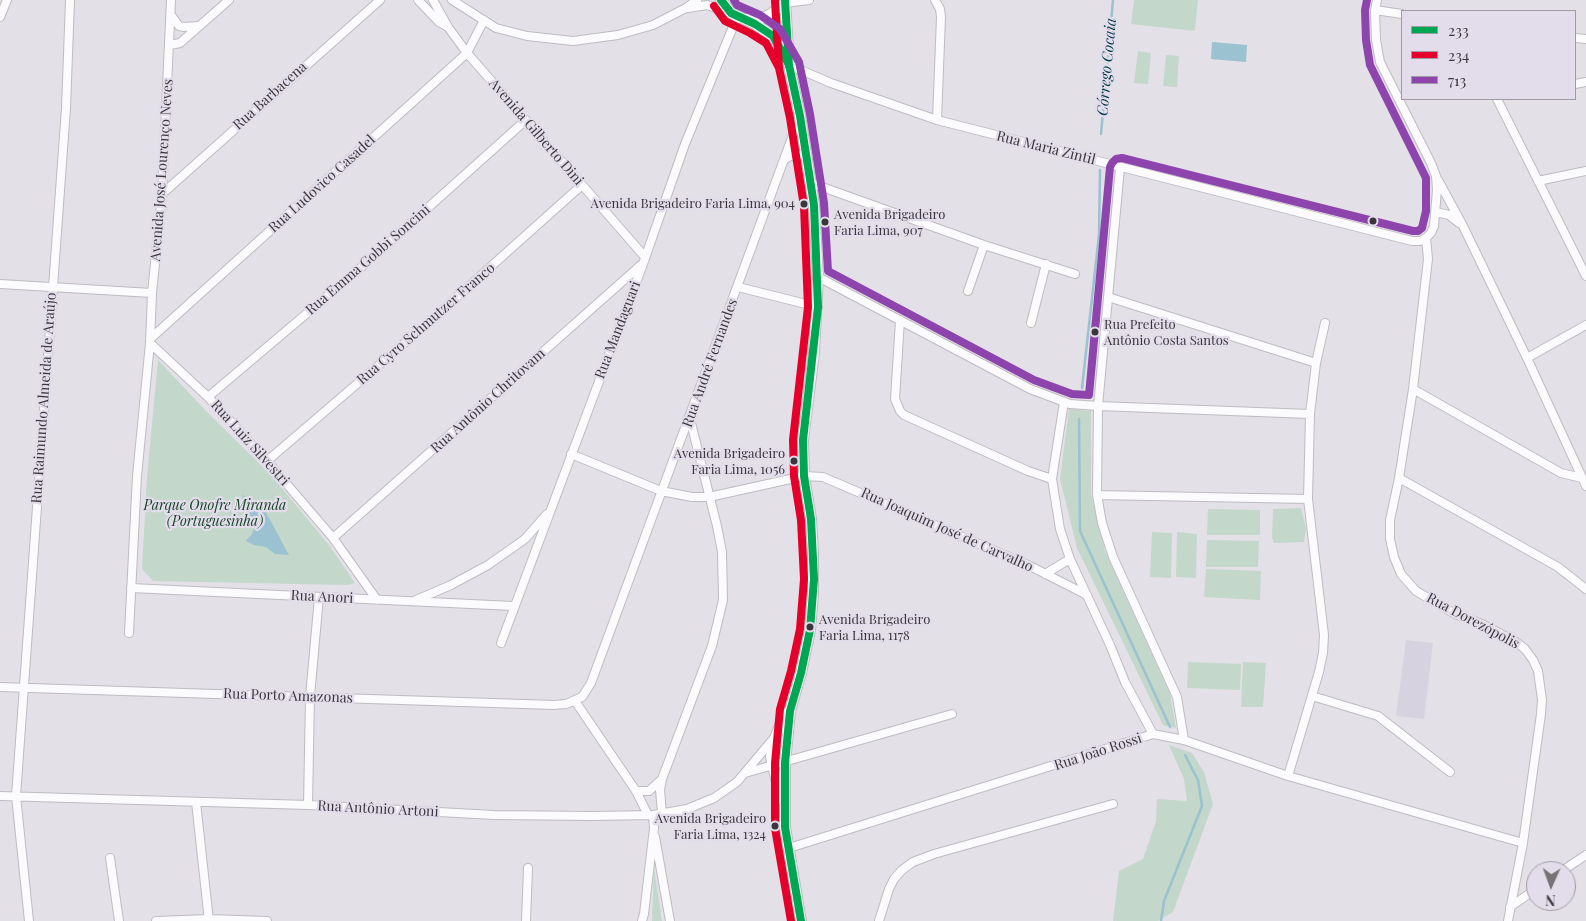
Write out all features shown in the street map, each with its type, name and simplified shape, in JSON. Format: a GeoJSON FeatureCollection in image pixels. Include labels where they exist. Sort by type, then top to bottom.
{"type":"FeatureCollection","features":[{"type":"Feature","properties":{"kind":"main road"},"geometry":{"type":"LineString","coordinates":[[722,0],[737,16],[764,29],[773,36],[789,66]]}},
{"type":"Feature","properties":{"kind":"main road"},"geometry":{"type":"LineString","coordinates":[[737,16],[762,18],[771,14],[785,1]]}},
{"type":"Feature","properties":{"kind":"main road"},"geometry":{"type":"LineString","coordinates":[[785,1],[789,66],[800,116],[811,183],[816,225],[818,277],[818,307],[804,440],[804,476],[811,519],[814,586],[810,630],[801,673],[790,711],[785,763],[785,814],[801,921]]}},
{"type":"Feature","properties":{"kind":"main road"},"geometry":{"type":"LineString","coordinates":[[785,814],[771,757],[774,738],[783,718],[790,711]]}},
{"type":"Feature","properties":{"kind":"street"},"geometry":{"type":"LineString","coordinates":[[0,17],[7,0]]}},
{"type":"Feature","properties":{"kind":"street","name":"Rua Raimundo Almeida de Araújo"},"geometry":{"type":"LineString","coordinates":[[29,921],[16,796],[66,108],[70,0]]}},
{"type":"Feature","properties":{"kind":"street","name":"Avenida José Lourenço Neves"},"geometry":{"type":"LineString","coordinates":[[129,633],[137,476],[162,194],[172,0]]}},
{"type":"Feature","properties":{"kind":"street"},"geometry":{"type":"LineString","coordinates":[[170,44],[180,42],[228,0]]}},
{"type":"Feature","properties":{"kind":"street","name":"Rua Barbacena"},"geometry":{"type":"LineString","coordinates":[[162,194],[380,0]]}},
{"type":"Feature","properties":{"kind":"street","name":"Avenida Gilberto Dini"},"geometry":{"type":"LineString","coordinates":[[418,0],[439,22],[448,27]]}},
{"type":"Feature","properties":{"kind":"street","name":"Avenida Gilberto Dini"},"geometry":{"type":"LineString","coordinates":[[433,0],[448,27],[467,53],[582,185],[644,260]]}},
{"type":"Feature","properties":{"kind":"street"},"geometry":{"type":"LineString","coordinates":[[452,0],[496,28],[509,33],[572,41],[618,35],[653,25],[686,8],[697,0]]}},
{"type":"Feature","properties":{"kind":"street"},"geometry":{"type":"LineString","coordinates":[[785,1],[810,0]]}},
{"type":"Feature","properties":{"kind":"street"},"geometry":{"type":"LineString","coordinates":[[935,0],[940,9],[941,17],[937,120]]}},
{"type":"Feature","properties":{"kind":"street"},"geometry":{"type":"LineString","coordinates":[[1377,0],[1375,10],[1376,40],[1380,62],[1527,358],[1584,482]]}},
{"type":"Feature","properties":{"kind":"street"},"geometry":{"type":"LineString","coordinates":[[686,8],[707,6],[737,16]]}},
{"type":"Feature","properties":{"kind":"street"},"geometry":{"type":"LineString","coordinates":[[1375,10],[1401,14]]}},
{"type":"Feature","properties":{"kind":"street"},"geometry":{"type":"LineString","coordinates":[[171,15],[179,26],[200,26]]}},
{"type":"Feature","properties":{"kind":"street","name":"Rua Mandaguari"},"geometry":{"type":"LineString","coordinates":[[500,643],[644,260],[685,144],[737,16]]}},
{"type":"Feature","properties":{"kind":"street","name":"Rua Ludovico Casadel"},"geometry":{"type":"LineString","coordinates":[[150,341],[467,53],[484,20]]}},
{"type":"Feature","properties":{"kind":"street","name":"Rua Maria Zintil"},"geometry":{"type":"LineString","coordinates":[[789,66],[831,83],[937,120],[1412,241],[1420,241],[1426,238]]}},
{"type":"Feature","properties":{"kind":"street"},"geometry":{"type":"LineString","coordinates":[[1497,100],[1586,276]]}},
{"type":"Feature","properties":{"kind":"street","name":"Rua André Fernandes"},"geometry":{"type":"LineString","coordinates":[[576,701],[587,691],[591,683],[661,491],[690,419],[800,116]]}},
{"type":"Feature","properties":{"kind":"street","name":"Rua Emma Gobbi Soncini"},"geometry":{"type":"LineString","coordinates":[[208,398],[364,265],[526,120]]}},
{"type":"Feature","properties":{"kind":"street"},"geometry":{"type":"LineString","coordinates":[[784,160],[790,156],[807,154]]}},
{"type":"Feature","properties":{"kind":"street"},"geometry":{"type":"LineString","coordinates":[[1120,168],[1098,406],[1097,495],[1102,523],[1113,557],[1177,697],[1184,740]]}},
{"type":"Feature","properties":{"kind":"street"},"geometry":{"type":"LineString","coordinates":[[1538,181],[1586,171]]}},
{"type":"Feature","properties":{"kind":"street"},"geometry":{"type":"LineString","coordinates":[[1426,238],[1431,233],[1436,212],[1436,176]]}},
{"type":"Feature","properties":{"kind":"street"},"geometry":{"type":"LineString","coordinates":[[811,183],[984,245],[1076,274]]}},
{"type":"Feature","properties":{"kind":"street","name":"Rua Cyro Schmutzer Franco"},"geometry":{"type":"LineString","coordinates":[[268,461],[421,329],[582,185]]}},
{"type":"Feature","properties":{"kind":"street"},"geometry":{"type":"LineString","coordinates":[[1436,212],[1449,215],[1462,226]]}},
{"type":"Feature","properties":{"kind":"street","name":"Rua Dorezópolis"},"geometry":{"type":"LineString","coordinates":[[1426,238],[1428,259],[1413,389],[1399,478],[1390,520],[1390,539],[1394,557],[1404,578],[1416,591],[1455,614],[1482,624],[1516,642],[1533,660],[1538,671],[1541,685],[1541,707],[1534,774],[1508,921]]}},
{"type":"Feature","properties":{"kind":"street"},"geometry":{"type":"LineString","coordinates":[[968,291],[984,245]]}},
{"type":"Feature","properties":{"kind":"street","name":"Rua Antônio Chritovam"},"geometry":{"type":"LineString","coordinates":[[334,538],[644,260]]}},
{"type":"Feature","properties":{"kind":"street"},"geometry":{"type":"LineString","coordinates":[[1031,323],[1046,264]]}},
{"type":"Feature","properties":{"kind":"street"},"geometry":{"type":"LineString","coordinates":[[818,277],[1030,389],[1067,403],[1088,406],[1310,414]]}},
{"type":"Feature","properties":{"kind":"street"},"geometry":{"type":"LineString","coordinates":[[0,284],[152,293]]}},
{"type":"Feature","properties":{"kind":"street"},"geometry":{"type":"LineString","coordinates":[[738,286],[818,307]]}},
{"type":"Feature","properties":{"kind":"street"},"geometry":{"type":"LineString","coordinates":[[1108,297],[1316,363]]}},
{"type":"Feature","properties":{"kind":"street"},"geometry":{"type":"LineString","coordinates":[[900,320],[895,399],[900,411],[904,415],[1028,471],[1052,479]]}},
{"type":"Feature","properties":{"kind":"street"},"geometry":{"type":"LineString","coordinates":[[1288,776],[1319,672],[1323,652],[1324,635],[1308,499],[1310,414],[1316,363],[1325,323]]}},
{"type":"Feature","properties":{"kind":"street"},"geometry":{"type":"LineString","coordinates":[[1527,358],[1586,326]]}},
{"type":"Feature","properties":{"kind":"street","name":"Rua Luiz Silvestri"},"geometry":{"type":"LineString","coordinates":[[150,341],[268,461],[334,538],[378,600]]}},
{"type":"Feature","properties":{"kind":"street"},"geometry":{"type":"LineString","coordinates":[[1413,389],[1560,473],[1584,482]]}},
{"type":"Feature","properties":{"kind":"street"},"geometry":{"type":"LineString","coordinates":[[1067,403],[1052,479],[1060,529],[1070,559],[1125,682],[1153,734]]}},
{"type":"Feature","properties":{"kind":"street"},"geometry":{"type":"LineString","coordinates":[[662,813],[660,790],[662,779],[712,646],[723,600],[722,552],[690,419]]}},
{"type":"Feature","properties":{"kind":"street"},"geometry":{"type":"LineString","coordinates":[[571,454],[661,491],[685,496],[710,497],[804,476]]}},
{"type":"Feature","properties":{"kind":"street","name":"Rua Joaquim José de Carvalho"},"geometry":{"type":"LineString","coordinates":[[804,476],[818,476],[831,480],[1045,574],[1087,595]]}},
{"type":"Feature","properties":{"kind":"street"},"geometry":{"type":"LineString","coordinates":[[1399,478],[1558,567],[1586,589]]}},
{"type":"Feature","properties":{"kind":"street"},"geometry":{"type":"LineString","coordinates":[[1097,495],[1308,499]]}},
{"type":"Feature","properties":{"kind":"street"},"geometry":{"type":"LineString","coordinates":[[414,601],[451,585],[488,565],[525,539],[550,510]]}},
{"type":"Feature","properties":{"kind":"street"},"geometry":{"type":"LineString","coordinates":[[1045,574],[1070,559]]}},
{"type":"Feature","properties":{"kind":"street","name":"Rua Anori"},"geometry":{"type":"LineString","coordinates":[[131,588],[514,606]]}},
{"type":"Feature","properties":{"kind":"street"},"geometry":{"type":"LineString","coordinates":[[308,805],[310,696],[319,597]]}},
{"type":"Feature","properties":{"kind":"street","name":"Rua Porto Amazonas"},"geometry":{"type":"LineString","coordinates":[[0,687],[554,705],[576,701]]}},
{"type":"Feature","properties":{"kind":"street"},"geometry":{"type":"LineString","coordinates":[[1312,696],[1378,716],[1450,772]]}},
{"type":"Feature","properties":{"kind":"street"},"geometry":{"type":"LineString","coordinates":[[576,701],[651,815],[670,921]]}},
{"type":"Feature","properties":{"kind":"street","name":"Rua Antônio Artoni"},"geometry":{"type":"LineString","coordinates":[[745,773],[952,714]]}},
{"type":"Feature","properties":{"kind":"street","name":"Rua João Rossi"},"geometry":{"type":"LineString","coordinates":[[789,848],[1153,734],[1184,740],[1288,776],[1523,843]]}},
{"type":"Feature","properties":{"kind":"street"},"geometry":{"type":"LineString","coordinates":[[774,738],[786,742]]}},
{"type":"Feature","properties":{"kind":"street","name":"Rua Antônio Artoni"},"geometry":{"type":"LineString","coordinates":[[0,796],[308,805],[494,814],[651,815],[701,804],[726,791],[745,773],[774,738]]}},
{"type":"Feature","properties":{"kind":"street"},"geometry":{"type":"LineString","coordinates":[[636,792],[648,791],[662,779]]}},
{"type":"Feature","properties":{"kind":"street"},"geometry":{"type":"LineString","coordinates":[[196,802],[209,920]]}},
{"type":"Feature","properties":{"kind":"street"},"geometry":{"type":"LineString","coordinates":[[879,921],[894,879],[913,862],[934,854],[1113,804]]}},
{"type":"Feature","properties":{"kind":"street"},"geometry":{"type":"LineString","coordinates":[[642,921],[654,828]]}},
{"type":"Feature","properties":{"kind":"street"},"geometry":{"type":"LineString","coordinates":[[110,858],[118,921]]}},
{"type":"Feature","properties":{"kind":"street"},"geometry":{"type":"LineString","coordinates":[[526,921],[528,868]]}},
{"type":"Feature","properties":{"kind":"street"},"geometry":{"type":"LineString","coordinates":[[1510,906],[1526,896]]}},
{"type":"Feature","properties":{"kind":"street"},"geometry":{"type":"LineString","coordinates":[[156,921],[268,921]]}},
{"type":"Feature","properties":{"kind":"shaded area"},"geometry":{"type":"Polygon","coordinates":[[[1406,640],[1433,643],[1424,719],[1396,716],[1406,640]]]}},
{"type":"Feature","properties":{"kind":"green space"},"geometry":{"type":"Polygon","coordinates":[[[1134,0],[1198,0],[1195,31],[1131,24],[1134,0]]]}},
{"type":"Feature","properties":{"kind":"green space"},"geometry":{"type":"Polygon","coordinates":[[[1138,51],[1151,53],[1148,84],[1134,83],[1138,51]]]}},
{"type":"Feature","properties":{"kind":"green space"},"geometry":{"type":"Polygon","coordinates":[[[1166,55],[1179,56],[1177,87],[1163,86],[1166,55]]]}},
{"type":"Feature","properties":{"kind":"green space","name":"Parque Onofre Miranda (Portuguesinha)"},"geometry":{"type":"Polygon","coordinates":[[[158,360],[205,410],[271,475],[329,545],[355,583],[347,585],[153,581],[142,569],[147,477],[158,360]]]}},
{"type":"Feature","properties":{"kind":"green space"},"geometry":{"type":"Polygon","coordinates":[[[1069,409],[1091,411],[1091,494],[1105,551],[1170,694],[1176,728],[1163,725],[1077,548],[1060,479],[1069,409]]]}},
{"type":"Feature","properties":{"kind":"green space"},"geometry":{"type":"Polygon","coordinates":[[[1301,508],[1306,529],[1304,542],[1274,543],[1272,538],[1273,509],[1301,508]]]}},
{"type":"Feature","properties":{"kind":"green space"},"geometry":{"type":"Polygon","coordinates":[[[1208,509],[1260,510],[1260,535],[1207,535],[1208,509]]]}},
{"type":"Feature","properties":{"kind":"green space"},"geometry":{"type":"Polygon","coordinates":[[[1152,532],[1172,533],[1171,578],[1150,577],[1152,532]]]}},
{"type":"Feature","properties":{"kind":"green space"},"geometry":{"type":"Polygon","coordinates":[[[1177,532],[1197,534],[1196,578],[1176,577],[1177,532]]]}},
{"type":"Feature","properties":{"kind":"green space"},"geometry":{"type":"Polygon","coordinates":[[[1207,540],[1259,541],[1258,567],[1206,567],[1207,540]]]}},
{"type":"Feature","properties":{"kind":"green space"},"geometry":{"type":"Polygon","coordinates":[[[1206,569],[1261,571],[1260,600],[1204,597],[1206,569]]]}},
{"type":"Feature","properties":{"kind":"green space"},"geometry":{"type":"Polygon","coordinates":[[[1188,662],[1241,664],[1240,690],[1187,688],[1188,662]]]}},
{"type":"Feature","properties":{"kind":"green space"},"geometry":{"type":"Polygon","coordinates":[[[1243,662],[1266,663],[1263,707],[1241,707],[1243,662]]]}},
{"type":"Feature","properties":{"kind":"green space"},"geometry":{"type":"Polygon","coordinates":[[[1169,745],[1192,753],[1204,772],[1213,804],[1173,912],[1158,921],[1113,921],[1119,871],[1143,859],[1156,821],[1157,799],[1187,801],[1184,779],[1169,745]]]}},
{"type":"Feature","properties":{"kind":"green space"},"geometry":{"type":"Polygon","coordinates":[[[654,868],[662,921],[652,921],[654,868]]]}},
{"type":"Feature","properties":{"kind":"water"},"geometry":{"type":"Polygon","coordinates":[[[1212,42],[1247,45],[1246,62],[1211,59],[1212,42]]]}},
{"type":"Feature","properties":{"kind":"water"},"geometry":{"type":"Polygon","coordinates":[[[242,495],[262,505],[289,555],[275,554],[266,547],[254,545],[246,541],[254,528],[242,495]]]}},
{"type":"Feature","properties":{"kind":"waterway","name":"Córrego Cocaia"},"geometry":{"type":"LineString","coordinates":[[1101,134],[1113,0]]}},
{"type":"Feature","properties":{"kind":"waterway"},"geometry":{"type":"LineString","coordinates":[[1082,388],[1099,235],[1100,170]]}},
{"type":"Feature","properties":{"kind":"waterway"},"geometry":{"type":"LineString","coordinates":[[1079,419],[1080,531],[1170,727]]}},
{"type":"Feature","properties":{"kind":"waterway"},"geometry":{"type":"LineString","coordinates":[[1161,921],[1164,901],[1202,806],[1198,780],[1185,755]]}},
{"type":"Feature","properties":{"kind":"transit line","name":"233"},"geometry":{"type":"LineString","coordinates":[[721,0],[731,13],[755,24],[773,36],[789,65],[800,116],[814,205],[818,307],[803,440],[804,476],[811,519],[814,579],[810,630],[801,673],[790,711],[785,763],[785,827],[801,921]]}},
{"type":"Feature","properties":{"kind":"transit line","name":"713"},"geometry":{"type":"LineString","coordinates":[[734,0],[737,5],[760,15],[780,29],[799,62],[810,114],[824,203],[828,271],[1034,380],[1072,394],[1089,395],[1110,167],[1116,159],[1122,158],[1413,231],[1418,231],[1422,228],[1426,211],[1426,178],[1370,65],[1366,40],[1365,10],[1367,0]]}},
{"type":"Feature","properties":{"kind":"transit line","name":"233"},"geometry":{"type":"LineString","coordinates":[[785,0],[789,66]]}},
{"type":"Feature","properties":{"kind":"transit line","name":"234"},"geometry":{"type":"LineString","coordinates":[[775,1],[779,67]]}},
{"type":"Feature","properties":{"kind":"transit line","name":"234"},"geometry":{"type":"LineString","coordinates":[[714,6],[725,21],[766,43],[779,68],[790,118],[804,206],[808,307],[793,440],[794,476],[801,520],[804,579],[800,629],[780,709],[775,763],[775,828],[791,921]]}},
{"type":"Feature","properties":{"kind":"place","name":"Avenida Brigadeiro Faria Lima, 904"},"geometry":{"type":"Point","coordinates":[804,204]}},
{"type":"Feature","properties":{"kind":"place","name":"Avenida Brigadeiro Faria Lima, 907"},"geometry":{"type":"Point","coordinates":[825,222]}},
{"type":"Feature","properties":{"kind":"place","name":"Rua Prefeito Antônio Costa Santos"},"geometry":{"type":"Point","coordinates":[1095,332]}},
{"type":"Feature","properties":{"kind":"place","name":"Avenida Brigadeiro Faria Lima, 1056"},"geometry":{"type":"Point","coordinates":[794,461]}},
{"type":"Feature","properties":{"kind":"place","name":"Avenida Brigadeiro Faria Lima, 1178"},"geometry":{"type":"Point","coordinates":[810,627]}},
{"type":"Feature","properties":{"kind":"place","name":"Avenida Brigadeiro Faria Lima, 1324"},"geometry":{"type":"Point","coordinates":[775,826]}}]}
